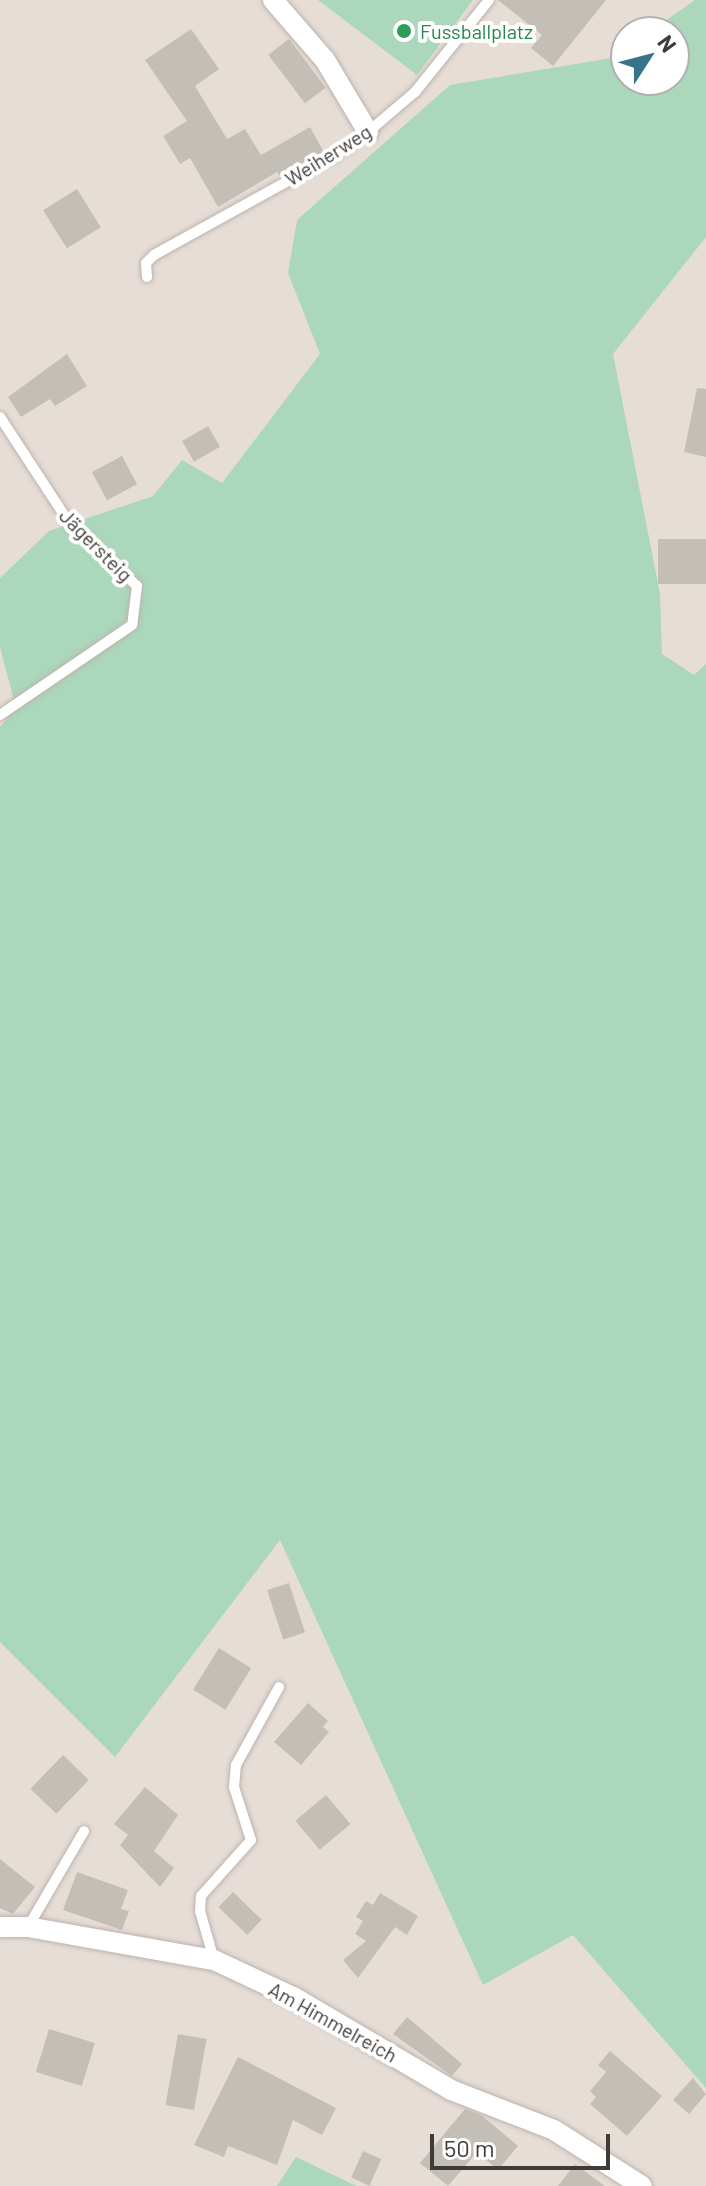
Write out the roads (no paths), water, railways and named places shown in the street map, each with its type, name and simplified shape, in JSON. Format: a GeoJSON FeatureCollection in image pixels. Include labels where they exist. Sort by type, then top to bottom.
{"type":"FeatureCollection","features":[{"type":"Feature","properties":{"kind":"street"},"geometry":{"type":"LineString","coordinates":[[273,0],[325,60],[368,132]]}},
{"type":"Feature","properties":{"kind":"street","name":"Am Himmelreich"},"geometry":{"type":"LineString","coordinates":[[0,1927],[28,1927],[214,1960],[295,1998],[451,2090],[554,2130],[642,2186]]}},
{"type":"Feature","properties":{"kind":"lane","name":"Weiherweg"},"geometry":{"type":"LineString","coordinates":[[147,277],[146,263],[154,255],[337,154],[368,132],[415,92],[489,0]]}},
{"type":"Feature","properties":{"kind":"lane","name":"Jägersteig"},"geometry":{"type":"LineString","coordinates":[[0,417],[68,521],[137,586],[132,625],[0,715]]}},
{"type":"Feature","properties":{"kind":"lane"},"geometry":{"type":"LineString","coordinates":[[214,1960],[200,1911],[201,1896],[251,1840],[234,1787],[236,1765],[279,1687]]}},
{"type":"Feature","properties":{"kind":"lane"},"geometry":{"type":"LineString","coordinates":[[28,1927],[84,1831]]}},
{"type":"Feature","properties":{"kind":"place","name":"Fussballplatz"},"geometry":{"type":"Point","coordinates":[404,31]}}]}
